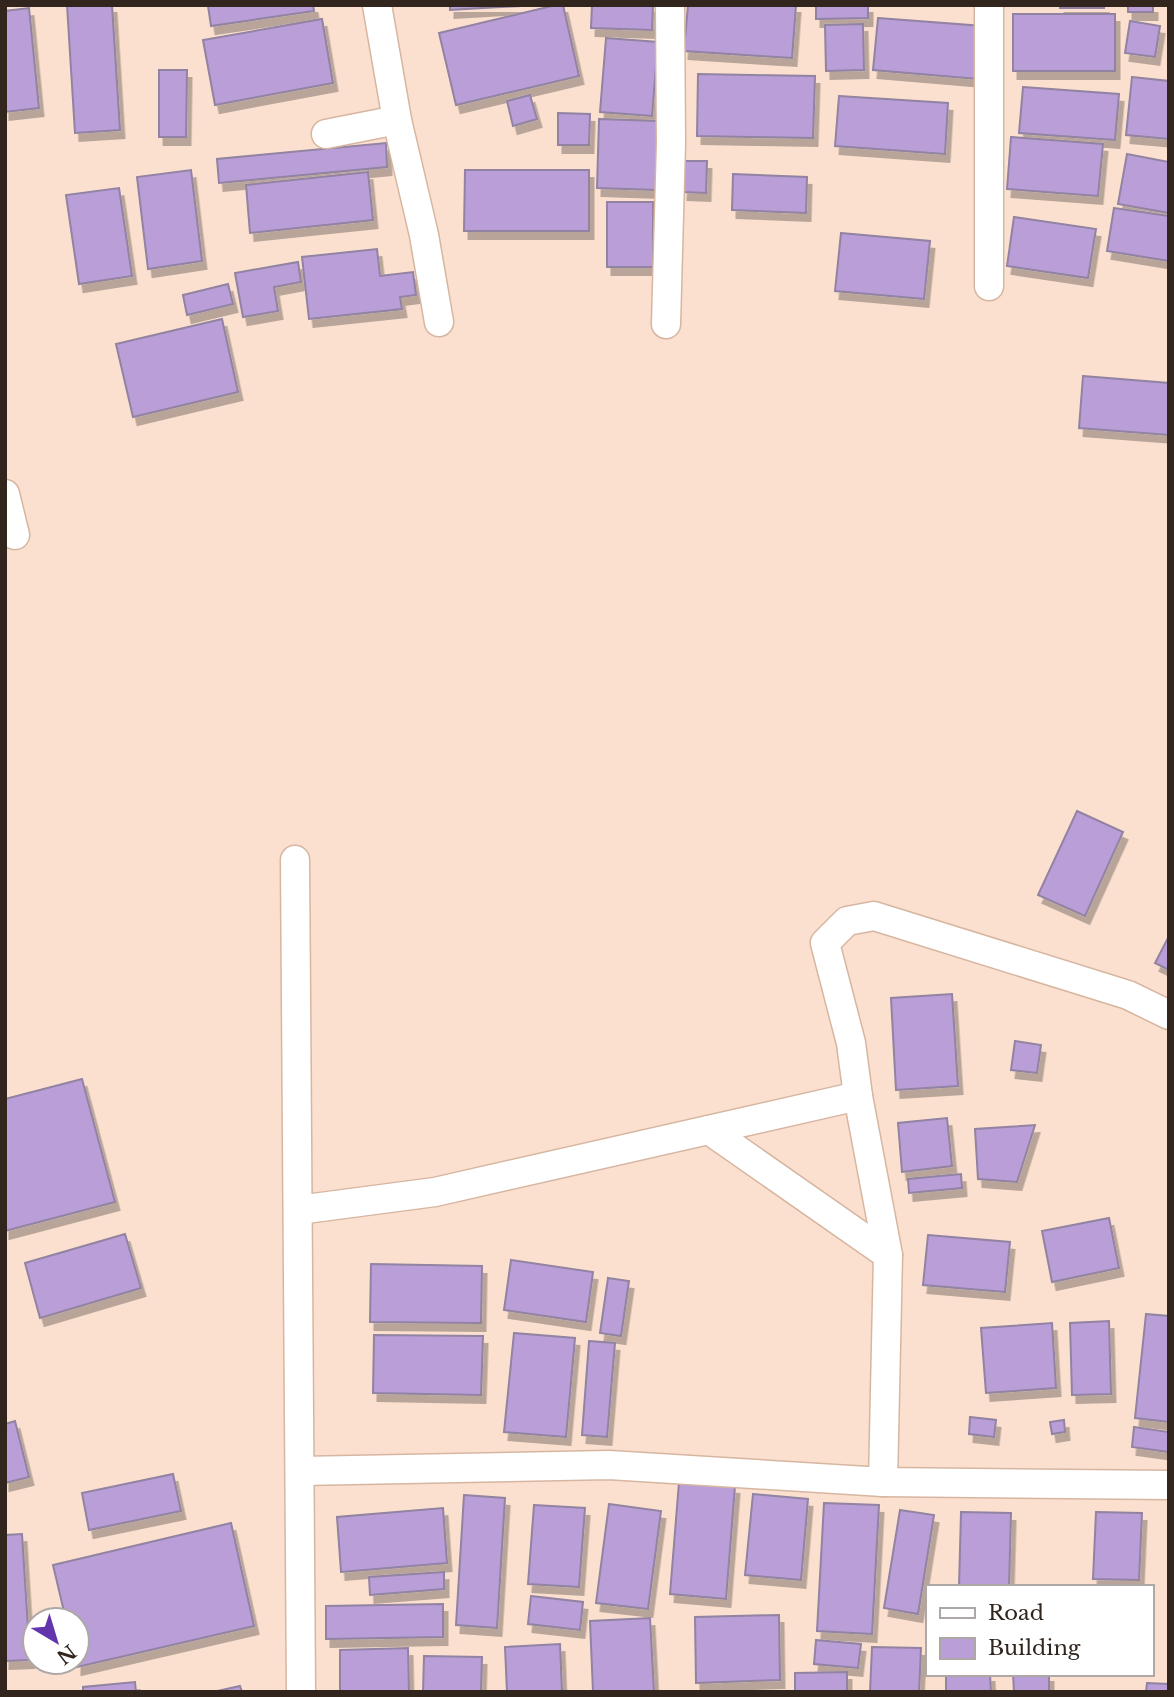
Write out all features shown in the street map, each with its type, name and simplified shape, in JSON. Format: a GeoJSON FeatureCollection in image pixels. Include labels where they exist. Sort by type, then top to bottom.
{"type":"FeatureCollection","features":[{"type":"Feature","properties":{"kind":"street"},"geometry":{"type":"LineString","coordinates":[[377,5],[397,120],[424,235],[439,322]]}},
{"type":"Feature","properties":{"kind":"street"},"geometry":{"type":"LineString","coordinates":[[666,324],[671,143],[670,5]]}},
{"type":"Feature","properties":{"kind":"street"},"geometry":{"type":"LineString","coordinates":[[989,5],[989,286]]}},
{"type":"Feature","properties":{"kind":"street"},"geometry":{"type":"LineString","coordinates":[[326,134],[397,120]]}},
{"type":"Feature","properties":{"kind":"street"},"geometry":{"type":"LineString","coordinates":[[5,494],[15,535]]}},
{"type":"Feature","properties":{"kind":"street"},"geometry":{"type":"LineString","coordinates":[[295,860],[301,1692]]}},
{"type":"Feature","properties":{"kind":"street"},"geometry":{"type":"LineString","coordinates":[[883,1482],[888,1255],[850,1043],[825,943],[847,921],[874,916],[1128,995],[1169,1015]]}},
{"type":"Feature","properties":{"kind":"street"},"geometry":{"type":"LineString","coordinates":[[298,1210],[435,1192],[858,1096]]}},
{"type":"Feature","properties":{"kind":"street"},"geometry":{"type":"LineString","coordinates":[[709,1130],[888,1255]]}},
{"type":"Feature","properties":{"kind":"street"},"geometry":{"type":"LineString","coordinates":[[300,1471],[609,1465],[883,1482],[1169,1485]]}},
{"type":"Feature","properties":{"kind":"building"},"geometry":{"type":"Polygon","coordinates":[[[67,5],[112,5],[120,130],[75,133],[67,5]]]}},
{"type":"Feature","properties":{"kind":"building"},"geometry":{"type":"Polygon","coordinates":[[[313,5],[314,11],[211,26],[208,6],[313,5]]]}},
{"type":"Feature","properties":{"kind":"building"},"geometry":{"type":"Polygon","coordinates":[[[450,5],[521,5],[521,6],[450,10],[450,5]]]}},
{"type":"Feature","properties":{"kind":"building"},"geometry":{"type":"Polygon","coordinates":[[[563,5],[579,76],[456,105],[439,33],[563,5]]]}},
{"type":"Feature","properties":{"kind":"building"},"geometry":{"type":"Polygon","coordinates":[[[592,5],[653,5],[652,30],[591,28],[592,5]]]}},
{"type":"Feature","properties":{"kind":"building"},"geometry":{"type":"Polygon","coordinates":[[[688,5],[796,5],[792,58],[684,51],[688,5]]]}},
{"type":"Feature","properties":{"kind":"building"},"geometry":{"type":"Polygon","coordinates":[[[816,5],[868,5],[868,18],[816,19],[816,5]]]}},
{"type":"Feature","properties":{"kind":"building"},"geometry":{"type":"Polygon","coordinates":[[[1060,5],[1104,5],[1104,8],[1060,8],[1060,5]]]}},
{"type":"Feature","properties":{"kind":"building"},"geometry":{"type":"Polygon","coordinates":[[[1128,5],[1153,5],[1153,12],[1128,12],[1128,5]]]}},
{"type":"Feature","properties":{"kind":"building"},"geometry":{"type":"Polygon","coordinates":[[[29,8],[39,108],[5,112],[5,11],[29,8]]]}},
{"type":"Feature","properties":{"kind":"building"},"geometry":{"type":"Polygon","coordinates":[[[1013,14],[1115,14],[1115,71],[1013,71],[1013,14]]]}},
{"type":"Feature","properties":{"kind":"building"},"geometry":{"type":"Polygon","coordinates":[[[878,18],[983,26],[978,79],[873,70],[878,18]]]}},
{"type":"Feature","properties":{"kind":"building"},"geometry":{"type":"Polygon","coordinates":[[[322,19],[333,83],[215,105],[203,40],[322,19]]]}},
{"type":"Feature","properties":{"kind":"building"},"geometry":{"type":"Polygon","coordinates":[[[1130,21],[1160,26],[1155,57],[1125,53],[1130,21]]]}},
{"type":"Feature","properties":{"kind":"building"},"geometry":{"type":"Polygon","coordinates":[[[863,24],[864,70],[826,71],[825,25],[863,24]]]}},
{"type":"Feature","properties":{"kind":"building"},"geometry":{"type":"Polygon","coordinates":[[[606,38],[658,42],[652,116],[600,112],[606,38]]]}},
{"type":"Feature","properties":{"kind":"building"},"geometry":{"type":"Polygon","coordinates":[[[159,70],[187,70],[186,137],[159,137],[159,70]]]}},
{"type":"Feature","properties":{"kind":"building"},"geometry":{"type":"Polygon","coordinates":[[[698,74],[815,76],[813,138],[697,136],[698,74]]]}},
{"type":"Feature","properties":{"kind":"building"},"geometry":{"type":"Polygon","coordinates":[[[1132,77],[1169,81],[1169,139],[1126,135],[1132,77]]]}},
{"type":"Feature","properties":{"kind":"building"},"geometry":{"type":"Polygon","coordinates":[[[1023,87],[1119,94],[1115,140],[1019,133],[1023,87]]]}},
{"type":"Feature","properties":{"kind":"building"},"geometry":{"type":"Polygon","coordinates":[[[530,95],[537,119],[513,126],[507,101],[530,95]]]}},
{"type":"Feature","properties":{"kind":"building"},"geometry":{"type":"Polygon","coordinates":[[[839,96],[948,103],[945,154],[835,146],[839,96]]]}},
{"type":"Feature","properties":{"kind":"building"},"geometry":{"type":"Polygon","coordinates":[[[558,113],[590,114],[589,145],[558,145],[558,113]]]}},
{"type":"Feature","properties":{"kind":"building"},"geometry":{"type":"Polygon","coordinates":[[[599,119],[659,121],[656,190],[597,188],[599,119]]]}},
{"type":"Feature","properties":{"kind":"building"},"geometry":{"type":"Polygon","coordinates":[[[1011,137],[1103,144],[1098,196],[1007,189],[1011,137]]]}},
{"type":"Feature","properties":{"kind":"building"},"geometry":{"type":"Polygon","coordinates":[[[386,143],[387,167],[219,183],[217,159],[386,143]]]}},
{"type":"Feature","properties":{"kind":"building"},"geometry":{"type":"Polygon","coordinates":[[[1127,154],[1169,162],[1169,213],[1118,204],[1127,154]]]}},
{"type":"Feature","properties":{"kind":"building"},"geometry":{"type":"Polygon","coordinates":[[[685,161],[707,161],[706,193],[683,192],[685,161]]]}},
{"type":"Feature","properties":{"kind":"building"},"geometry":{"type":"Polygon","coordinates":[[[191,170],[202,261],[148,269],[137,177],[191,170]]]}},
{"type":"Feature","properties":{"kind":"building"},"geometry":{"type":"Polygon","coordinates":[[[465,170],[589,170],[589,231],[464,231],[465,170]]]}},
{"type":"Feature","properties":{"kind":"building"},"geometry":{"type":"Polygon","coordinates":[[[368,172],[373,220],[250,233],[246,185],[368,172]]]}},
{"type":"Feature","properties":{"kind":"building"},"geometry":{"type":"Polygon","coordinates":[[[733,174],[807,177],[806,213],[732,210],[733,174]]]}},
{"type":"Feature","properties":{"kind":"building"},"geometry":{"type":"Polygon","coordinates":[[[119,188],[132,276],[79,284],[66,195],[119,188]]]}},
{"type":"Feature","properties":{"kind":"building"},"geometry":{"type":"Polygon","coordinates":[[[607,202],[653,202],[653,267],[607,267],[607,202]]]}},
{"type":"Feature","properties":{"kind":"building"},"geometry":{"type":"Polygon","coordinates":[[[1114,208],[1169,216],[1169,261],[1107,251],[1114,208]]]}},
{"type":"Feature","properties":{"kind":"building"},"geometry":{"type":"Polygon","coordinates":[[[1014,217],[1096,229],[1088,278],[1007,266],[1014,217]]]}},
{"type":"Feature","properties":{"kind":"building"},"geometry":{"type":"Polygon","coordinates":[[[841,233],[930,241],[924,299],[835,291],[841,233]]]}},
{"type":"Feature","properties":{"kind":"building"},"geometry":{"type":"Polygon","coordinates":[[[377,249],[380,276],[413,272],[416,295],[400,297],[402,309],[309,319],[302,257],[377,249]]]}},
{"type":"Feature","properties":{"kind":"building"},"geometry":{"type":"Polygon","coordinates":[[[298,262],[301,282],[274,287],[278,311],[243,317],[235,273],[298,262]]]}},
{"type":"Feature","properties":{"kind":"building"},"geometry":{"type":"Polygon","coordinates":[[[228,284],[233,304],[187,315],[183,295],[228,284]]]}},
{"type":"Feature","properties":{"kind":"building"},"geometry":{"type":"Polygon","coordinates":[[[222,319],[238,392],[133,417],[116,344],[222,319]]]}},
{"type":"Feature","properties":{"kind":"building"},"geometry":{"type":"Polygon","coordinates":[[[1083,376],[1169,383],[1169,435],[1079,428],[1083,376]]]}},
{"type":"Feature","properties":{"kind":"building"},"geometry":{"type":"Polygon","coordinates":[[[1077,811],[1123,832],[1085,916],[1038,895],[1077,811]]]}},
{"type":"Feature","properties":{"kind":"building"},"geometry":{"type":"Polygon","coordinates":[[[1169,936],[1169,970],[1155,963],[1169,936]]]}},
{"type":"Feature","properties":{"kind":"building"},"geometry":{"type":"Polygon","coordinates":[[[952,994],[958,1086],[896,1090],[891,998],[952,994]]]}},
{"type":"Feature","properties":{"kind":"building"},"geometry":{"type":"Polygon","coordinates":[[[1015,1041],[1041,1045],[1037,1073],[1011,1070],[1015,1041]]]}},
{"type":"Feature","properties":{"kind":"building"},"geometry":{"type":"Polygon","coordinates":[[[82,1079],[115,1202],[5,1231],[5,1099],[82,1079]]]}},
{"type":"Feature","properties":{"kind":"building"},"geometry":{"type":"Polygon","coordinates":[[[947,1118],[952,1166],[902,1172],[898,1123],[947,1118]]]}},
{"type":"Feature","properties":{"kind":"building"},"geometry":{"type":"Polygon","coordinates":[[[1035,1125],[1017,1182],[978,1179],[975,1129],[1035,1125]]]}},
{"type":"Feature","properties":{"kind":"building"},"geometry":{"type":"Polygon","coordinates":[[[961,1174],[962,1188],[909,1193],[908,1179],[961,1174]]]}},
{"type":"Feature","properties":{"kind":"building"},"geometry":{"type":"Polygon","coordinates":[[[1109,1218],[1119,1268],[1052,1282],[1042,1231],[1109,1218]]]}},
{"type":"Feature","properties":{"kind":"building"},"geometry":{"type":"Polygon","coordinates":[[[125,1234],[141,1288],[40,1318],[25,1263],[125,1234]]]}},
{"type":"Feature","properties":{"kind":"building"},"geometry":{"type":"Polygon","coordinates":[[[928,1235],[1010,1242],[1005,1292],[923,1285],[928,1235]]]}},
{"type":"Feature","properties":{"kind":"building"},"geometry":{"type":"Polygon","coordinates":[[[511,1260],[593,1272],[586,1322],[504,1310],[511,1260]]]}},
{"type":"Feature","properties":{"kind":"building"},"geometry":{"type":"Polygon","coordinates":[[[371,1264],[482,1266],[481,1323],[370,1322],[371,1264]]]}},
{"type":"Feature","properties":{"kind":"building"},"geometry":{"type":"Polygon","coordinates":[[[608,1278],[629,1281],[621,1336],[600,1333],[608,1278]]]}},
{"type":"Feature","properties":{"kind":"building"},"geometry":{"type":"Polygon","coordinates":[[[1146,1314],[1169,1316],[1169,1422],[1135,1418],[1146,1314]]]}},
{"type":"Feature","properties":{"kind":"building"},"geometry":{"type":"Polygon","coordinates":[[[1109,1321],[1111,1394],[1072,1395],[1070,1323],[1109,1321]]]}},
{"type":"Feature","properties":{"kind":"building"},"geometry":{"type":"Polygon","coordinates":[[[1052,1323],[1056,1388],[986,1393],[981,1328],[1052,1323]]]}},
{"type":"Feature","properties":{"kind":"building"},"geometry":{"type":"Polygon","coordinates":[[[514,1333],[575,1338],[566,1437],[504,1432],[514,1333]]]}},
{"type":"Feature","properties":{"kind":"building"},"geometry":{"type":"Polygon","coordinates":[[[374,1335],[483,1336],[481,1395],[373,1393],[374,1335]]]}},
{"type":"Feature","properties":{"kind":"building"},"geometry":{"type":"Polygon","coordinates":[[[589,1341],[615,1343],[607,1437],[582,1435],[589,1341]]]}},
{"type":"Feature","properties":{"kind":"building"},"geometry":{"type":"Polygon","coordinates":[[[970,1417],[996,1420],[994,1437],[969,1434],[970,1417]]]}},
{"type":"Feature","properties":{"kind":"building"},"geometry":{"type":"Polygon","coordinates":[[[1064,1420],[1065,1432],[1052,1434],[1050,1422],[1064,1420]]]}},
{"type":"Feature","properties":{"kind":"building"},"geometry":{"type":"Polygon","coordinates":[[[15,1421],[29,1477],[5,1483],[5,1424],[15,1421]]]}},
{"type":"Feature","properties":{"kind":"building"},"geometry":{"type":"Polygon","coordinates":[[[1134,1427],[1169,1432],[1169,1452],[1132,1447],[1134,1427]]]}},
{"type":"Feature","properties":{"kind":"building"},"geometry":{"type":"Polygon","coordinates":[[[173,1474],[181,1511],[89,1530],[82,1493],[173,1474]]]}},
{"type":"Feature","properties":{"kind":"building"},"geometry":{"type":"Polygon","coordinates":[[[679,1482],[735,1486],[726,1599],[670,1594],[679,1482]]]}},
{"type":"Feature","properties":{"kind":"building"},"geometry":{"type":"Polygon","coordinates":[[[753,1494],[808,1499],[801,1580],[745,1575],[753,1494]]]}},
{"type":"Feature","properties":{"kind":"building"},"geometry":{"type":"Polygon","coordinates":[[[464,1495],[505,1498],[497,1628],[456,1625],[464,1495]]]}},
{"type":"Feature","properties":{"kind":"building"},"geometry":{"type":"Polygon","coordinates":[[[824,1503],[879,1505],[872,1634],[817,1631],[824,1503]]]}},
{"type":"Feature","properties":{"kind":"building"},"geometry":{"type":"Polygon","coordinates":[[[609,1504],[661,1511],[648,1609],[596,1603],[609,1504]]]}},
{"type":"Feature","properties":{"kind":"building"},"geometry":{"type":"Polygon","coordinates":[[[534,1505],[585,1508],[579,1587],[528,1584],[534,1505]]]}},
{"type":"Feature","properties":{"kind":"building"},"geometry":{"type":"Polygon","coordinates":[[[443,1508],[447,1563],[341,1572],[337,1517],[443,1508]]]}},
{"type":"Feature","properties":{"kind":"building"},"geometry":{"type":"Polygon","coordinates":[[[900,1510],[934,1515],[918,1614],[884,1608],[900,1510]]]}},
{"type":"Feature","properties":{"kind":"building"},"geometry":{"type":"Polygon","coordinates":[[[961,1512],[1011,1513],[1009,1585],[959,1585],[961,1512]]]}},
{"type":"Feature","properties":{"kind":"building"},"geometry":{"type":"Polygon","coordinates":[[[1096,1512],[1142,1513],[1139,1580],[1093,1579],[1096,1512]]]}},
{"type":"Feature","properties":{"kind":"building"},"geometry":{"type":"Polygon","coordinates":[[[231,1523],[254,1626],[91,1664],[91,1606],[63,1606],[53,1565],[231,1523]]]}},
{"type":"Feature","properties":{"kind":"building"},"geometry":{"type":"Polygon","coordinates":[[[22,1534],[27,1606],[21,1606],[21,1660],[5,1661],[5,1535],[22,1534]]]}},
{"type":"Feature","properties":{"kind":"building"},"geometry":{"type":"Polygon","coordinates":[[[444,1572],[444,1589],[370,1595],[369,1577],[444,1572]]]}},
{"type":"Feature","properties":{"kind":"building"},"geometry":{"type":"Polygon","coordinates":[[[531,1596],[583,1602],[580,1630],[528,1624],[531,1596]]]}},
{"type":"Feature","properties":{"kind":"building"},"geometry":{"type":"Polygon","coordinates":[[[443,1604],[443,1637],[326,1639],[326,1606],[443,1604]]]}},
{"type":"Feature","properties":{"kind":"building"},"geometry":{"type":"Polygon","coordinates":[[[779,1615],[780,1680],[696,1683],[695,1617],[779,1615]]]}},
{"type":"Feature","properties":{"kind":"building"},"geometry":{"type":"Polygon","coordinates":[[[650,1618],[654,1692],[593,1692],[590,1621],[650,1618]]]}},
{"type":"Feature","properties":{"kind":"building"},"geometry":{"type":"Polygon","coordinates":[[[816,1640],[861,1644],[858,1668],[814,1664],[816,1640]]]}},
{"type":"Feature","properties":{"kind":"building"},"geometry":{"type":"Polygon","coordinates":[[[560,1644],[562,1692],[507,1692],[505,1647],[560,1644]]]}},
{"type":"Feature","properties":{"kind":"building"},"geometry":{"type":"Polygon","coordinates":[[[872,1647],[921,1648],[919,1692],[870,1692],[872,1647]]]}},
{"type":"Feature","properties":{"kind":"building"},"geometry":{"type":"Polygon","coordinates":[[[408,1648],[409,1692],[340,1692],[340,1650],[408,1648]]]}},
{"type":"Feature","properties":{"kind":"building"},"geometry":{"type":"Polygon","coordinates":[[[424,1656],[482,1657],[481,1692],[423,1692],[424,1656]]]}},
{"type":"Feature","properties":{"kind":"building"},"geometry":{"type":"Polygon","coordinates":[[[847,1672],[847,1691],[795,1692],[795,1673],[847,1672]]]}},
{"type":"Feature","properties":{"kind":"building"},"geometry":{"type":"Polygon","coordinates":[[[946,1676],[990,1676],[991,1692],[946,1692],[946,1676]]]}},
{"type":"Feature","properties":{"kind":"building"},"geometry":{"type":"Polygon","coordinates":[[[1013,1676],[1049,1676],[1049,1692],[1014,1692],[1013,1676]]]}},
{"type":"Feature","properties":{"kind":"building"},"geometry":{"type":"Polygon","coordinates":[[[135,1682],[136,1692],[83,1692],[83,1687],[135,1682]]]}},
{"type":"Feature","properties":{"kind":"building"},"geometry":{"type":"Polygon","coordinates":[[[1147,1683],[1169,1684],[1169,1692],[1146,1692],[1147,1683]]]}},
{"type":"Feature","properties":{"kind":"building"},"geometry":{"type":"Polygon","coordinates":[[[240,1686],[242,1692],[213,1692],[240,1686]]]}}]}
